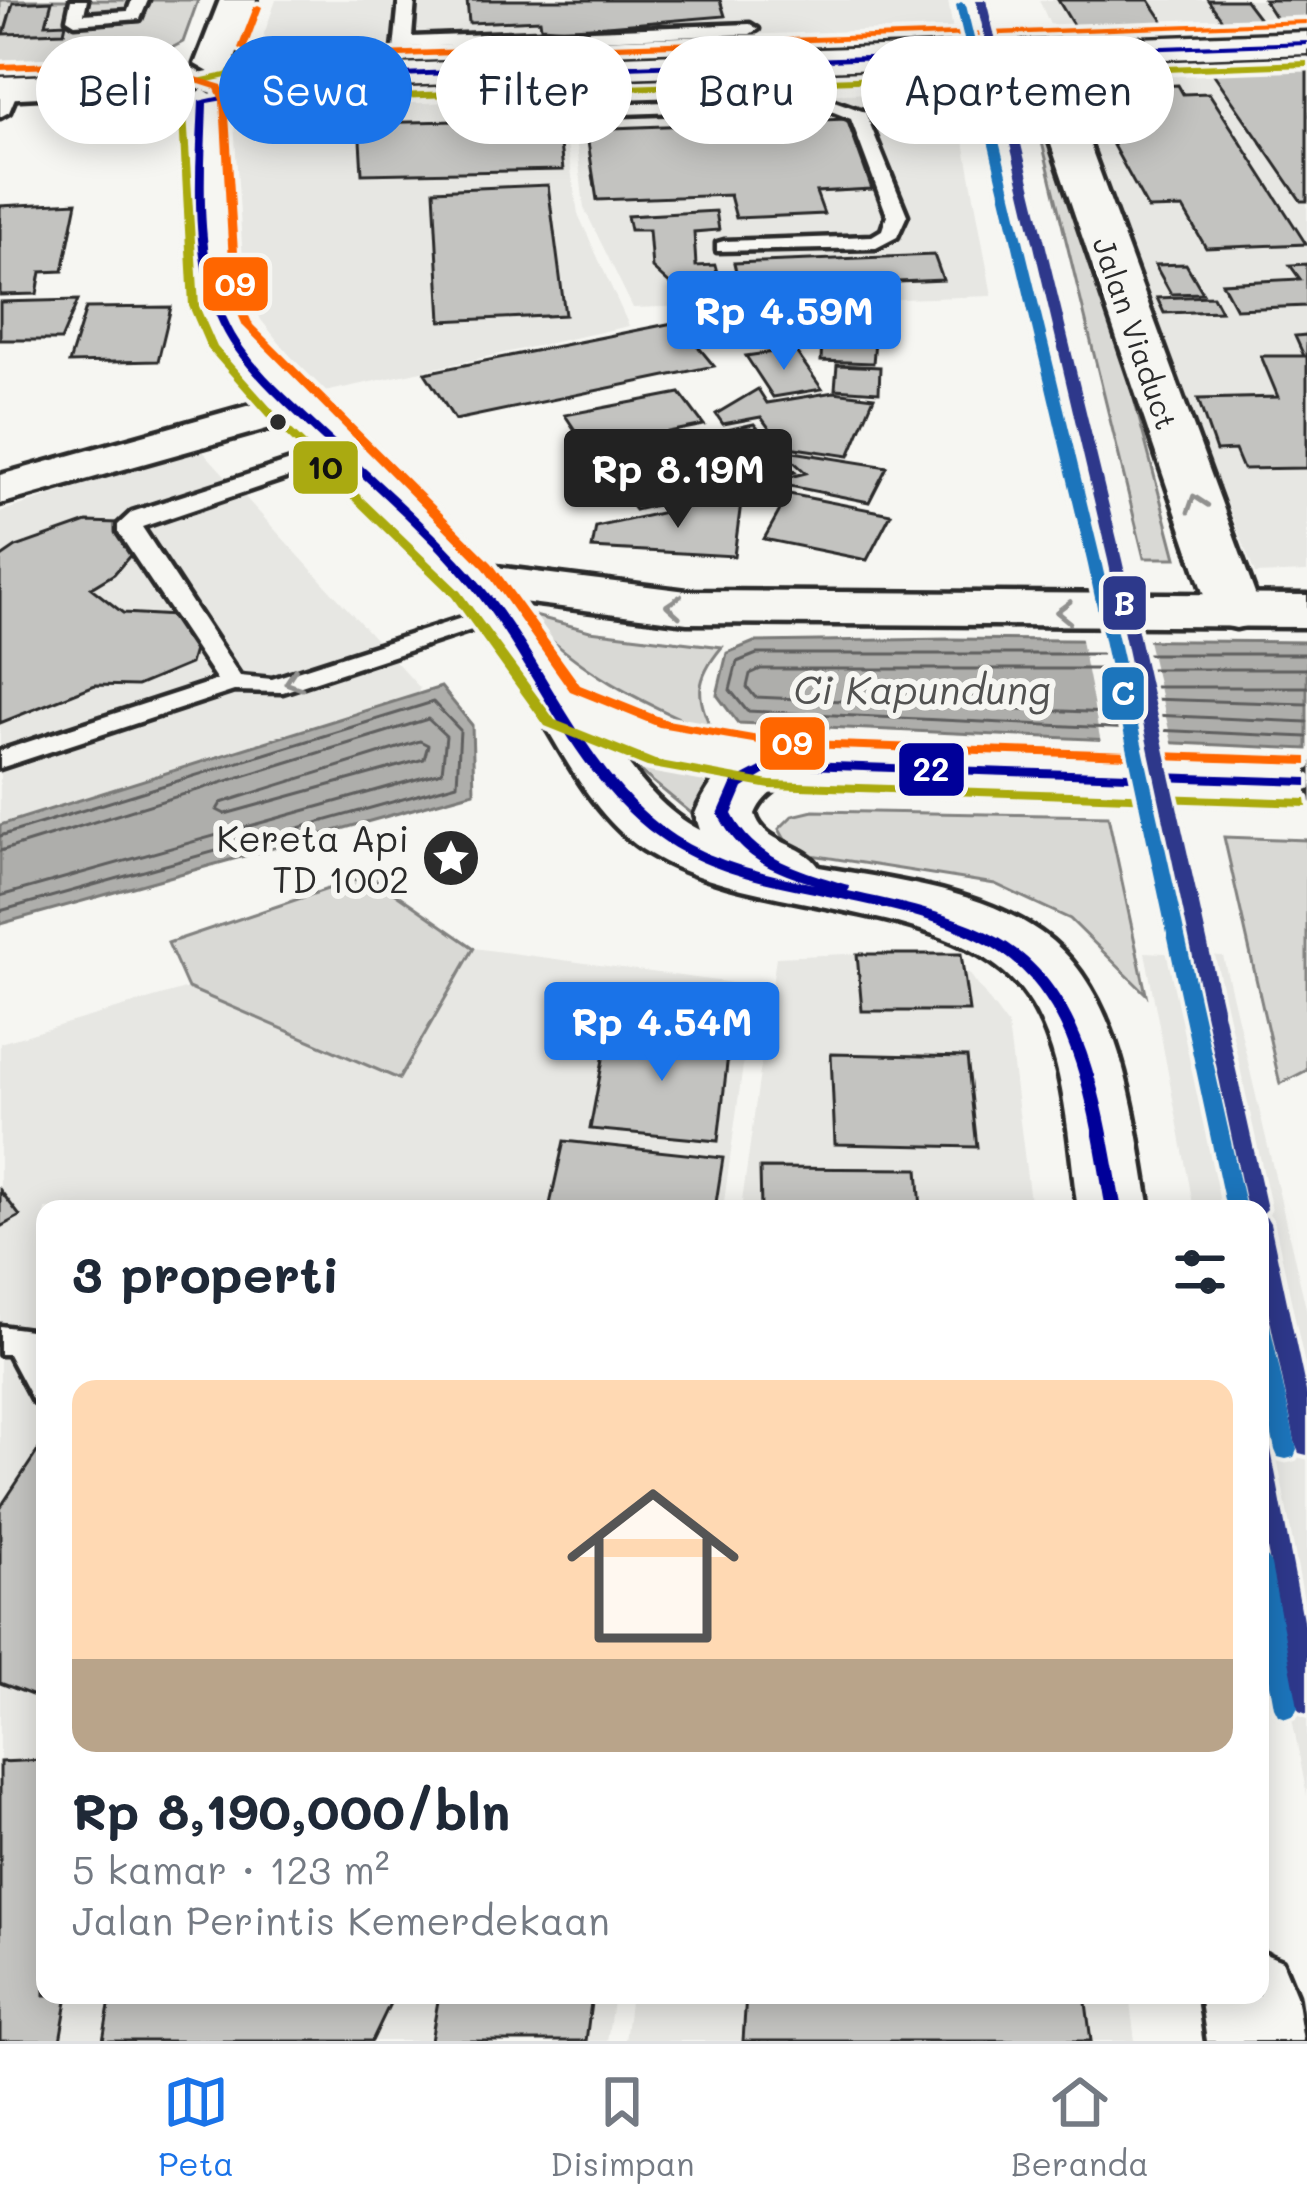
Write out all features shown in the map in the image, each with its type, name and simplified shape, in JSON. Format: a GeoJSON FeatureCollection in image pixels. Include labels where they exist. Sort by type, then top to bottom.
{"type":"FeatureCollection","features":[{"type":"Feature","properties":{"kind":"main road"},"geometry":{"type":"LineString","coordinates":[[195,80],[238,0]]}},
{"type":"Feature","properties":{"kind":"main road"},"geometry":{"type":"LineString","coordinates":[[1174,48],[1307,43]]}},
{"type":"Feature","properties":{"kind":"main road"},"geometry":{"type":"LineString","coordinates":[[195,93],[215,303],[230,338],[484,597],[626,806],[673,842],[742,874],[952,918],[1006,940],[1047,976],[1074,1022],[1112,1200]]}},
{"type":"Feature","properties":{"kind":"main road"},"geometry":{"type":"LineString","coordinates":[[3,96],[36,94]]}},
{"type":"Feature","properties":{"kind":"main road"},"geometry":{"type":"LineString","coordinates":[[484,597],[687,608],[1307,611]]}},
{"type":"Feature","properties":{"kind":"main road"},"geometry":{"type":"LineString","coordinates":[[561,705],[658,745],[774,764],[1307,782]]}},
{"type":"Feature","properties":{"kind":"main road"},"geometry":{"type":"LineString","coordinates":[[774,764],[737,785],[728,800],[724,814],[736,841],[749,852],[870,898]]}},
{"type":"Feature","properties":{"kind":"main road"},"geometry":{"type":"LineString","coordinates":[[1250,2004],[1256,2041]]}},
{"type":"Feature","properties":{"kind":"street","name":"Jalan Viaduct"},"geometry":{"type":"LineString","coordinates":[[1070,144],[1236,613]]}},
{"type":"Feature","properties":{"kind":"street"},"geometry":{"type":"LineString","coordinates":[[0,490],[293,407]]}},
{"type":"Feature","properties":{"kind":"lane"},"geometry":{"type":"LineString","coordinates":[[79,0],[75,19],[131,17],[140,0]]}},
{"type":"Feature","properties":{"kind":"lane"},"geometry":{"type":"LineString","coordinates":[[403,36],[406,0]]}},
{"type":"Feature","properties":{"kind":"lane"},"geometry":{"type":"LineString","coordinates":[[412,58],[656,42]]}},
{"type":"Feature","properties":{"kind":"lane"},"geometry":{"type":"LineString","coordinates":[[724,247],[876,242],[890,233],[897,215],[859,116],[837,107]]}},
{"type":"Feature","properties":{"kind":"lane"},"geometry":{"type":"LineString","coordinates":[[232,683],[130,532],[130,525],[140,517],[340,452]]}},
{"type":"Feature","properties":{"kind":"lane"},"geometry":{"type":"LineString","coordinates":[[0,760],[232,683],[274,687],[484,597]]}},
{"type":"Feature","properties":{"kind":"lane"},"geometry":{"type":"LineString","coordinates":[[0,1340],[18,1340],[36,1370]]}},
{"type":"Feature","properties":{"kind":"shaded area"},"geometry":{"type":"Polygon","coordinates":[[[0,0],[198,0],[185,36],[36,36],[36,61],[0,63],[0,0]]]}},
{"type":"Feature","properties":{"kind":"shaded area"},"geometry":{"type":"Polygon","coordinates":[[[276,0],[948,0],[954,36],[861,36],[861,40],[837,41],[837,36],[656,36],[656,46],[632,47],[632,36],[436,36],[436,53],[412,54],[412,36],[264,34],[276,0]]]}},
{"type":"Feature","properties":{"kind":"shaded area"},"geometry":{"type":"Polygon","coordinates":[[[1039,0],[1307,0],[1307,29],[1055,36],[1039,0]]]}},
{"type":"Feature","properties":{"kind":"shaded area"},"geometry":{"type":"Polygon","coordinates":[[[1307,65],[1307,572],[1255,574],[1084,144],[1174,144],[1174,70],[1307,65]]]}},
{"type":"Feature","properties":{"kind":"shaded area"},"geometry":{"type":"Polygon","coordinates":[[[861,93],[861,144],[965,144],[992,296],[633,308],[584,208],[577,144],[632,144],[632,99],[656,99],[656,144],[837,144],[837,94],[861,93]]]}},
{"type":"Feature","properties":{"kind":"shaded area"},"geometry":{"type":"Polygon","coordinates":[[[412,103],[436,103],[436,144],[567,144],[578,214],[629,326],[320,393],[261,320],[229,241],[223,144],[412,144],[412,103]]]}},
{"type":"Feature","properties":{"kind":"shaded area"},"geometry":{"type":"Polygon","coordinates":[[[1042,144],[1067,144],[1176,558],[1144,558],[1042,144]]]}},
{"type":"Feature","properties":{"kind":"shaded area"},"geometry":{"type":"Polygon","coordinates":[[[200,448],[420,688],[409,714],[0,854],[0,512],[200,448]]]}},
{"type":"Feature","properties":{"kind":"shaded area"},"geometry":{"type":"Polygon","coordinates":[[[520,612],[590,631],[722,647],[701,689],[703,709],[714,734],[611,683],[520,612]]]}},
{"type":"Feature","properties":{"kind":"shaded area"},"geometry":{"type":"Polygon","coordinates":[[[625,759],[725,774],[691,813],[625,759]]]}},
{"type":"Feature","properties":{"kind":"shaded area"},"geometry":{"type":"Polygon","coordinates":[[[813,811],[1108,816],[1146,994],[1070,919],[995,884],[792,852],[779,829],[792,816],[813,811]]]}},
{"type":"Feature","properties":{"kind":"shaded area"},"geometry":{"type":"Polygon","coordinates":[[[1224,837],[1307,840],[1307,1070],[1280,1084],[1224,837]]]}},
{"type":"Feature","properties":{"kind":"shaded area"},"geometry":{"type":"Polygon","coordinates":[[[369,875],[474,948],[399,1079],[188,988],[168,943],[369,875]]]}},
{"type":"Feature","properties":{"kind":"shaded area"},"geometry":{"type":"Polygon","coordinates":[[[474,948],[754,986],[724,1200],[36,1200],[36,2004],[613,2004],[607,2041],[0,2041],[0,1043],[188,988],[399,1079],[474,948]]]}},
{"type":"Feature","properties":{"kind":"shaded area"},"geometry":{"type":"Polygon","coordinates":[[[1145,952],[1223,956],[1307,1312],[1307,1796],[1269,1598],[1269,1200],[1192,1200],[1145,952]]]}},
{"type":"Feature","properties":{"kind":"shaded area"},"geometry":{"type":"Polygon","coordinates":[[[870,953],[969,973],[1008,1026],[1030,1200],[742,1200],[776,957],[870,953]]]}},
{"type":"Feature","properties":{"kind":"shaded area"},"geometry":{"type":"Polygon","coordinates":[[[630,2004],[1130,2004],[1135,2041],[625,2041],[630,2004]]]}},
{"type":"Feature","properties":{"kind":"water","name":"Ci Kapundung"},"geometry":{"type":"Polygon","coordinates":[[[754,642],[1307,642],[1307,749],[738,723],[717,695],[727,653],[754,642]]]}},
{"type":"Feature","properties":{"kind":"water"},"geometry":{"type":"Polygon","coordinates":[[[441,687],[472,725],[474,792],[0,924],[0,825],[441,687]]]}},
{"type":"Feature","properties":{"kind":"pier"},"geometry":{"type":"Polygon","coordinates":[[[1080,635],[1147,636],[1174,751],[1102,748],[1080,635]]]}},
{"type":"Feature","properties":{"kind":"building"},"geometry":{"type":"Polygon","coordinates":[[[467,0],[720,0],[725,16],[571,29],[541,27],[540,20],[469,23],[467,0]]]}},
{"type":"Feature","properties":{"kind":"building"},"geometry":{"type":"Polygon","coordinates":[[[1058,0],[1149,0],[1169,30],[1078,33],[1058,0]]]}},
{"type":"Feature","properties":{"kind":"building"},"geometry":{"type":"Polygon","coordinates":[[[1208,0],[1245,0],[1267,29],[1230,31],[1208,0]]]}},
{"type":"Feature","properties":{"kind":"building"},"geometry":{"type":"Polygon","coordinates":[[[1264,0],[1307,0],[1307,25],[1280,25],[1264,0]]]}},
{"type":"Feature","properties":{"kind":"building"},"geometry":{"type":"Polygon","coordinates":[[[52,1],[46,24],[66,23],[64,32],[4,34],[13,3],[52,1]]]}},
{"type":"Feature","properties":{"kind":"building"},"geometry":{"type":"Polygon","coordinates":[[[1307,66],[1307,201],[1301,201],[1211,70],[1307,66]]]}},
{"type":"Feature","properties":{"kind":"building"},"geometry":{"type":"Polygon","coordinates":[[[1174,85],[1183,94],[1209,93],[1306,244],[1206,248],[1183,208],[1148,209],[1112,144],[1174,144],[1174,85]]]}},
{"type":"Feature","properties":{"kind":"building"},"geometry":{"type":"Polygon","coordinates":[[[837,119],[847,119],[872,189],[816,192],[824,214],[736,218],[730,195],[597,200],[588,144],[632,144],[632,127],[656,126],[656,144],[837,144],[837,119]]]}},
{"type":"Feature","properties":{"kind":"building"},"geometry":{"type":"Polygon","coordinates":[[[436,121],[436,144],[560,144],[563,170],[362,174],[360,144],[412,144],[412,122],[436,121]]]}},
{"type":"Feature","properties":{"kind":"building"},"geometry":{"type":"Polygon","coordinates":[[[548,185],[565,315],[441,321],[434,190],[548,185]]]}},
{"type":"Feature","properties":{"kind":"building"},"geometry":{"type":"Polygon","coordinates":[[[77,202],[63,271],[41,272],[37,294],[0,295],[0,206],[77,202]]]}},
{"type":"Feature","properties":{"kind":"building"},"geometry":{"type":"Polygon","coordinates":[[[716,211],[719,230],[694,232],[696,266],[715,265],[721,287],[673,287],[652,268],[649,230],[630,230],[627,216],[716,211]]]}},
{"type":"Feature","properties":{"kind":"building"},"geometry":{"type":"Polygon","coordinates":[[[934,255],[943,280],[740,289],[734,263],[934,255]]]}},
{"type":"Feature","properties":{"kind":"building"},"geometry":{"type":"Polygon","coordinates":[[[1186,264],[1203,293],[1171,294],[1155,265],[1186,264]]]}},
{"type":"Feature","properties":{"kind":"building"},"geometry":{"type":"Polygon","coordinates":[[[1307,264],[1307,306],[1236,309],[1222,283],[1300,279],[1290,265],[1307,264]]]}},
{"type":"Feature","properties":{"kind":"building"},"geometry":{"type":"Polygon","coordinates":[[[1213,296],[1221,311],[1164,313],[1157,298],[1213,296]]]}},
{"type":"Feature","properties":{"kind":"building"},"geometry":{"type":"Polygon","coordinates":[[[78,300],[61,340],[0,340],[0,302],[78,300]]]}},
{"type":"Feature","properties":{"kind":"building"},"geometry":{"type":"Polygon","coordinates":[[[171,307],[158,361],[69,363],[86,308],[171,307]]]}},
{"type":"Feature","properties":{"kind":"building"},"geometry":{"type":"Polygon","coordinates":[[[808,312],[822,339],[745,347],[732,321],[808,312]]]}},
{"type":"Feature","properties":{"kind":"building"},"geometry":{"type":"Polygon","coordinates":[[[822,313],[885,314],[887,340],[822,339],[822,313]]]}},
{"type":"Feature","properties":{"kind":"building"},"geometry":{"type":"Polygon","coordinates":[[[678,322],[714,366],[455,420],[425,373],[678,322]]]}},
{"type":"Feature","properties":{"kind":"building"},"geometry":{"type":"Polygon","coordinates":[[[1307,335],[1307,468],[1243,469],[1235,450],[1216,451],[1198,399],[1278,397],[1261,356],[1304,356],[1295,336],[1307,335]]]}},
{"type":"Feature","properties":{"kind":"building"},"geometry":{"type":"Polygon","coordinates":[[[822,339],[875,341],[873,363],[821,361],[822,339]]]}},
{"type":"Feature","properties":{"kind":"building"},"geometry":{"type":"Polygon","coordinates":[[[794,349],[822,389],[773,397],[746,356],[794,349]]]}},
{"type":"Feature","properties":{"kind":"building"},"geometry":{"type":"Polygon","coordinates":[[[837,365],[880,367],[879,392],[835,389],[837,365]]]}},
{"type":"Feature","properties":{"kind":"building"},"geometry":{"type":"Polygon","coordinates":[[[758,389],[767,403],[834,392],[874,397],[849,456],[782,446],[761,417],[723,424],[716,414],[758,389]]]}},
{"type":"Feature","properties":{"kind":"building"},"geometry":{"type":"Polygon","coordinates":[[[680,393],[704,425],[587,448],[565,415],[680,393]]]}},
{"type":"Feature","properties":{"kind":"building"},"geometry":{"type":"Polygon","coordinates":[[[754,424],[795,472],[635,510],[597,459],[754,424]]]}},
{"type":"Feature","properties":{"kind":"building"},"geometry":{"type":"Polygon","coordinates":[[[781,450],[887,467],[869,502],[770,482],[806,473],[781,450]]]}},
{"type":"Feature","properties":{"kind":"building"},"geometry":{"type":"Polygon","coordinates":[[[789,494],[891,514],[867,560],[764,539],[789,494]]]}},
{"type":"Feature","properties":{"kind":"building"},"geometry":{"type":"Polygon","coordinates":[[[742,495],[734,556],[592,548],[596,527],[742,495]]]}},
{"type":"Feature","properties":{"kind":"building"},"geometry":{"type":"Polygon","coordinates":[[[87,522],[119,523],[131,539],[133,552],[114,574],[91,588],[123,613],[175,616],[196,643],[190,664],[137,686],[95,685],[0,723],[0,558],[16,547],[87,522]]]}},
{"type":"Feature","properties":{"kind":"building"},"geometry":{"type":"Polygon","coordinates":[[[857,954],[961,954],[969,1011],[862,1011],[857,954]]]}},
{"type":"Feature","properties":{"kind":"building"},"geometry":{"type":"Polygon","coordinates":[[[609,1027],[730,1038],[718,1141],[590,1129],[609,1027]]]}},
{"type":"Feature","properties":{"kind":"building"},"geometry":{"type":"Polygon","coordinates":[[[831,1054],[967,1057],[977,1147],[835,1144],[831,1054]]]}},
{"type":"Feature","properties":{"kind":"building"},"geometry":{"type":"Polygon","coordinates":[[[564,1141],[723,1158],[716,1200],[551,1200],[564,1141]]]}},
{"type":"Feature","properties":{"kind":"building"},"geometry":{"type":"Polygon","coordinates":[[[760,1168],[918,1169],[920,1200],[761,1200],[760,1168]]]}},
{"type":"Feature","properties":{"kind":"building"},"geometry":{"type":"Polygon","coordinates":[[[0,1190],[20,1216],[0,1227],[0,1190]]]}},
{"type":"Feature","properties":{"kind":"building"},"geometry":{"type":"Polygon","coordinates":[[[36,1454],[36,1697],[0,1683],[0,1508],[36,1454]]]}},
{"type":"Feature","properties":{"kind":"building"},"geometry":{"type":"Polygon","coordinates":[[[36,1760],[36,2004],[66,2004],[60,2041],[0,2041],[0,1762],[36,1760]]]}},
{"type":"Feature","properties":{"kind":"building"},"geometry":{"type":"Polygon","coordinates":[[[109,2004],[390,2004],[372,2041],[103,2041],[109,2004]]]}},
{"type":"Feature","properties":{"kind":"building"},"geometry":{"type":"Polygon","coordinates":[[[437,2004],[591,2004],[586,2041],[431,2041],[437,2004]]]}},
{"type":"Feature","properties":{"kind":"building"},"geometry":{"type":"Polygon","coordinates":[[[745,2004],[1086,2004],[1091,2041],[743,2041],[745,2004]]]}},
{"type":"Feature","properties":{"kind":"transit line","name":"B"},"geometry":{"type":"LineString","coordinates":[[981,0],[1115,560],[1255,1200]]}},
{"type":"Feature","properties":{"kind":"transit line","name":"C"},"geometry":{"type":"LineString","coordinates":[[961,5],[1095,565],[1234,1200]]}},
{"type":"Feature","properties":{"kind":"transit line","name":"09"},"geometry":{"type":"LineString","coordinates":[[258,7],[242,48],[265,59],[1306,22]]}},
{"type":"Feature","properties":{"kind":"transit line","name":"22"},"geometry":{"type":"LineString","coordinates":[[1112,1200],[1080,1056],[1059,1006],[1032,969],[994,942],[944,921],[734,869],[661,833],[596,764],[470,578],[238,349],[223,323],[207,262],[201,195],[203,101],[238,95],[254,80],[1307,43]]}},
{"type":"Feature","properties":{"kind":"transit line","name":"09"},"geometry":{"type":"LineString","coordinates":[[0,67],[168,61],[190,78],[219,87],[224,100],[236,298],[248,326],[488,566],[575,688],[664,724],[776,743],[1307,761]]}},
{"type":"Feature","properties":{"kind":"transit line","name":"10"},"geometry":{"type":"LineString","coordinates":[[412,95],[1307,64]]}},
{"type":"Feature","properties":{"kind":"transit line","name":"10"},"geometry":{"type":"LineString","coordinates":[[219,77],[192,83],[182,98],[194,306],[212,348],[278,422],[456,594],[550,723],[652,764],[770,785],[1306,803]]}},
{"type":"Feature","properties":{"kind":"transit line","name":"22"},"geometry":{"type":"LineString","coordinates":[[843,888],[774,864],[745,845],[725,814],[737,785],[774,764],[1307,782]]}},
{"type":"Feature","properties":{"kind":"transit line","name":"B"},"geometry":{"type":"LineString","coordinates":[[1269,1266],[1307,1446]]}},
{"type":"Feature","properties":{"kind":"transit line","name":"C"},"geometry":{"type":"LineString","coordinates":[[1269,1368],[1286,1450]]}},
{"type":"Feature","properties":{"kind":"transit line","name":"B"},"geometry":{"type":"LineString","coordinates":[[1269,1498],[1307,1703]]}},
{"type":"Feature","properties":{"kind":"transit line","name":"C"},"geometry":{"type":"LineString","coordinates":[[1269,1614],[1286,1707]]}},
{"type":"Feature","properties":{"kind":"place","name":"Kereta Api TD 1002"},"geometry":{"type":"Point","coordinates":[451,858]}}]}
